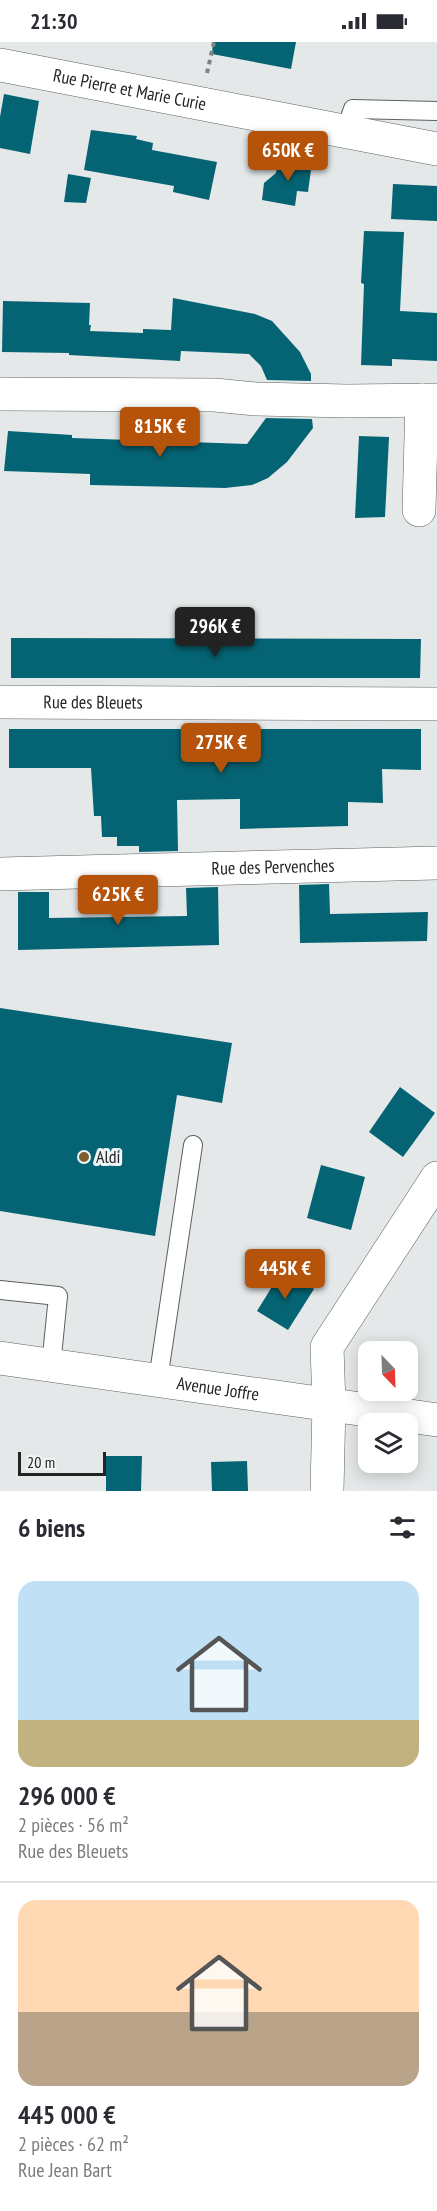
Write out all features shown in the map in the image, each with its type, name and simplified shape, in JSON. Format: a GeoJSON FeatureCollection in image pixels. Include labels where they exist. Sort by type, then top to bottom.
{"type":"FeatureCollection","features":[{"type":"Feature","properties":{"kind":"street","name":"Rue Pierre et Marie Curie"},"geometry":{"type":"LineString","coordinates":[[0,64],[437,149]]}},
{"type":"Feature","properties":{"kind":"street"},"geometry":{"type":"LineString","coordinates":[[0,394],[214,395],[256,399],[347,401],[430,400],[419,510]]}},
{"type":"Feature","properties":{"kind":"street","name":"Rue des Bleuets"},"geometry":{"type":"LineString","coordinates":[[0,702],[437,704]]}},
{"type":"Feature","properties":{"kind":"street","name":"Rue des Pervenches"},"geometry":{"type":"LineString","coordinates":[[0,874],[437,863]]}},
{"type":"Feature","properties":{"kind":"street"},"geometry":{"type":"LineString","coordinates":[[327,1491],[329,1404],[327,1347],[437,1178]]}},
{"type":"Feature","properties":{"kind":"street","name":"Avenue Joffre"},"geometry":{"type":"LineString","coordinates":[[0,1358],[437,1420]]}},
{"type":"Feature","properties":{"kind":"lane"},"geometry":{"type":"LineString","coordinates":[[345,131],[353,109],[437,111]]}},
{"type":"Feature","properties":{"kind":"lane"},"geometry":{"type":"LineString","coordinates":[[158,1380],[193,1145]]}},
{"type":"Feature","properties":{"kind":"lane"},"geometry":{"type":"LineString","coordinates":[[0,1290],[58,1296],[51,1365]]}},
{"type":"Feature","properties":{"kind":"building"},"geometry":{"type":"Polygon","coordinates":[[[213,42],[296,42],[291,69],[212,54],[213,42]]]}},
{"type":"Feature","properties":{"kind":"building"},"geometry":{"type":"Polygon","coordinates":[[[4,94],[39,101],[30,154],[0,148],[0,117],[4,94]]]}},
{"type":"Feature","properties":{"kind":"building"},"geometry":{"type":"Polygon","coordinates":[[[91,130],[137,136],[136,139],[153,143],[152,150],[217,162],[209,200],[173,192],[174,186],[84,170],[91,130]]]}},
{"type":"Feature","properties":{"kind":"building"},"geometry":{"type":"Polygon","coordinates":[[[279,157],[312,162],[308,192],[297,191],[295,206],[262,200],[264,183],[276,173],[279,157]]]}},
{"type":"Feature","properties":{"kind":"building"},"geometry":{"type":"Polygon","coordinates":[[[68,174],[91,178],[86,203],[64,202],[68,174]]]}},
{"type":"Feature","properties":{"kind":"building"},"geometry":{"type":"Polygon","coordinates":[[[393,184],[437,186],[437,221],[391,219],[393,184]]]}},
{"type":"Feature","properties":{"kind":"building"},"geometry":{"type":"Polygon","coordinates":[[[364,231],[404,232],[400,311],[437,313],[437,361],[392,359],[392,366],[361,365],[364,284],[361,283],[364,231]]]}},
{"type":"Feature","properties":{"kind":"building"},"geometry":{"type":"Polygon","coordinates":[[[173,298],[255,314],[272,321],[300,352],[311,374],[311,381],[267,380],[261,366],[249,354],[181,351],[180,361],[69,355],[69,353],[2,352],[3,301],[90,303],[90,331],[143,333],[143,329],[171,330],[173,298]]]}},
{"type":"Feature","properties":{"kind":"building"},"geometry":{"type":"Polygon","coordinates":[[[266,418],[312,419],[313,428],[287,462],[268,478],[252,485],[225,488],[90,485],[90,474],[4,471],[8,431],[72,435],[72,438],[247,444],[266,418]]]}},
{"type":"Feature","properties":{"kind":"building"},"geometry":{"type":"Polygon","coordinates":[[[359,436],[389,437],[385,517],[355,518],[359,436]]]}},
{"type":"Feature","properties":{"kind":"building"},"geometry":{"type":"Polygon","coordinates":[[[11,638],[421,639],[420,678],[11,678],[11,638]]]}},
{"type":"Feature","properties":{"kind":"building"},"geometry":{"type":"Polygon","coordinates":[[[9,729],[421,729],[421,770],[382,769],[383,803],[348,802],[348,826],[240,829],[240,799],[177,800],[178,851],[139,852],[139,846],[117,846],[117,837],[102,837],[101,816],[94,816],[91,768],[9,768],[9,729]]]}},
{"type":"Feature","properties":{"kind":"building"},"geometry":{"type":"Polygon","coordinates":[[[329,884],[330,914],[428,912],[427,941],[300,943],[299,885],[329,884]]]}},
{"type":"Feature","properties":{"kind":"building"},"geometry":{"type":"Polygon","coordinates":[[[218,887],[219,945],[18,950],[18,892],[49,892],[49,918],[187,916],[186,888],[218,887]]]}},
{"type":"Feature","properties":{"kind":"building","name":"Aldi"},"geometry":{"type":"Polygon","coordinates":[[[0,1008],[232,1043],[222,1103],[177,1095],[155,1236],[0,1211],[0,1008]]]}},
{"type":"Feature","properties":{"kind":"building"},"geometry":{"type":"Polygon","coordinates":[[[400,1087],[435,1113],[403,1157],[369,1132],[400,1087]]]}},
{"type":"Feature","properties":{"kind":"building"},"geometry":{"type":"Polygon","coordinates":[[[321,1165],[365,1177],[351,1230],[307,1218],[321,1165]]]}},
{"type":"Feature","properties":{"kind":"building"},"geometry":{"type":"Polygon","coordinates":[[[283,1269],[314,1289],[288,1330],[257,1311],[283,1269]]]}},
{"type":"Feature","properties":{"kind":"building"},"geometry":{"type":"Polygon","coordinates":[[[106,1456],[142,1456],[141,1491],[106,1491],[106,1456]]]}},
{"type":"Feature","properties":{"kind":"building"},"geometry":{"type":"Polygon","coordinates":[[[247,1461],[248,1491],[212,1491],[211,1462],[247,1461]]]}},
{"type":"Feature","properties":{"kind":"place","name":"Aldi"},"geometry":{"type":"Point","coordinates":[84,1157]}}]}
